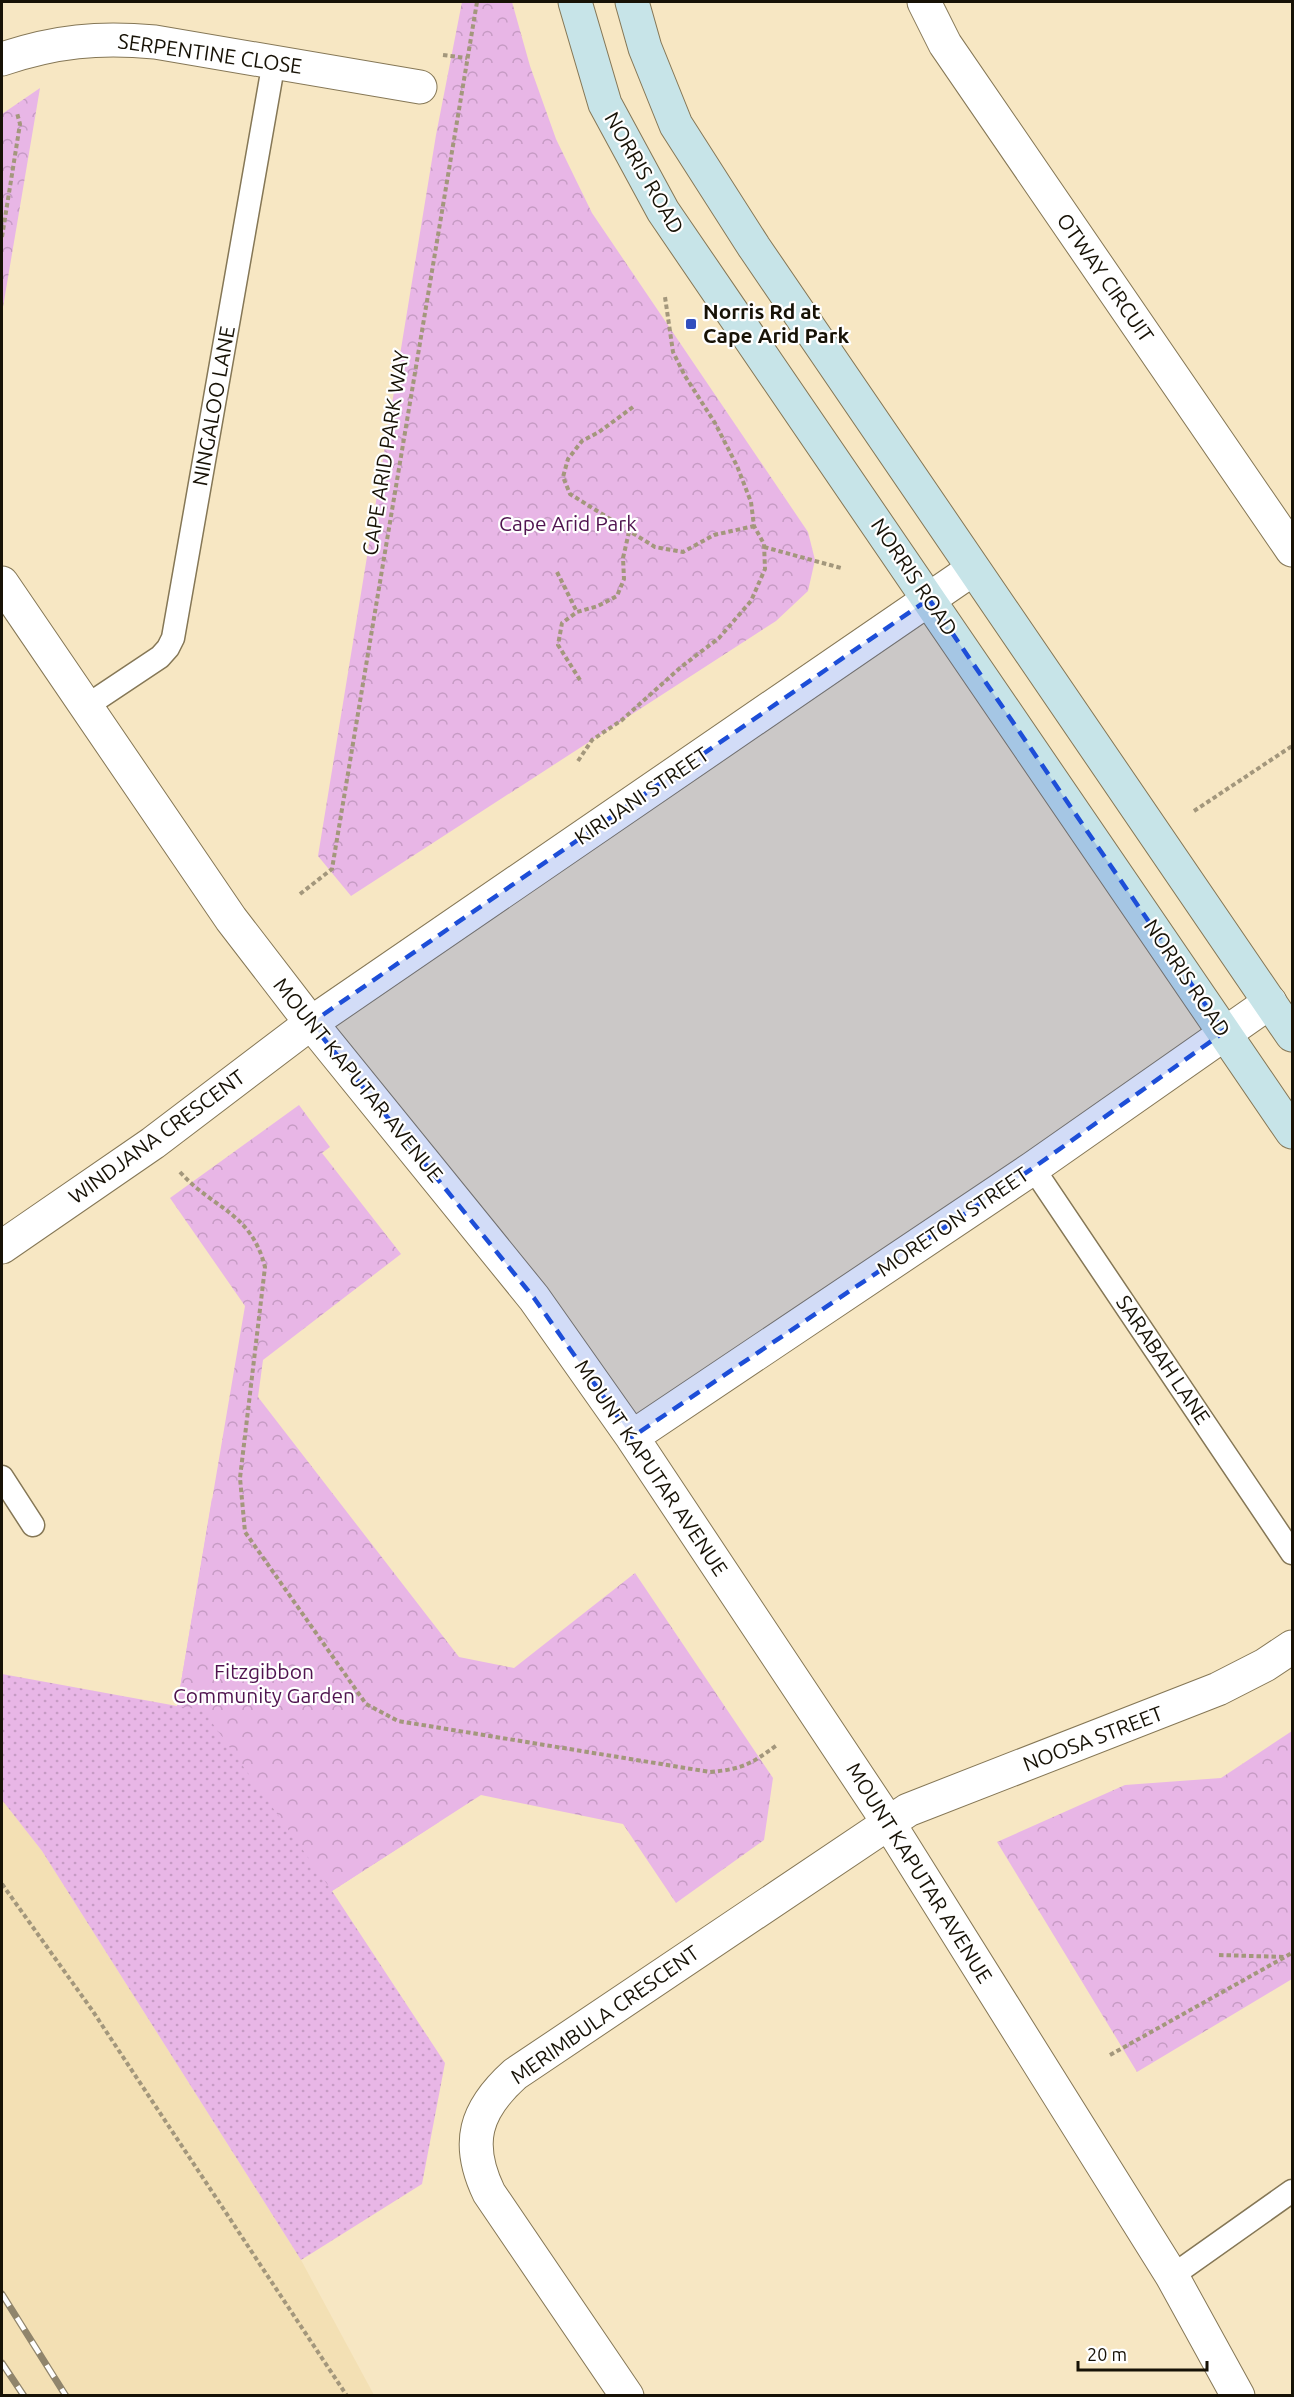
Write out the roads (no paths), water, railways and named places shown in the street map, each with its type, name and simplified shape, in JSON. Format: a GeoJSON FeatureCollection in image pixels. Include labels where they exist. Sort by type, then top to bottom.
{"type":"FeatureCollection","features":[{"type":"Feature","properties":{"kind":"main road","name":"NORRIS ROAD"},"geometry":{"type":"LineString","coordinates":[[575,2],[605,104],[663,211],[1293,1132]]}},
{"type":"Feature","properties":{"kind":"main road"},"geometry":{"type":"LineString","coordinates":[[632,2],[645,48],[676,125],[754,247],[1293,1035]]}},
{"type":"Feature","properties":{"kind":"street","name":"OTWAY CIRCUIT"},"geometry":{"type":"LineString","coordinates":[[924,2],[945,44],[1293,550]]}},
{"type":"Feature","properties":{"kind":"street","name":"SERPENTINE CLOSE"},"geometry":{"type":"LineString","coordinates":[[2,59],[60,43],[122,39],[274,61],[420,87]]}},
{"type":"Feature","properties":{"kind":"street","name":"KIRIJANI STREET"},"geometry":{"type":"LineString","coordinates":[[311,1023],[973,569]]}},
{"type":"Feature","properties":{"kind":"street","name":"MOUNT KAPUTAR AVENUE"},"geometry":{"type":"LineString","coordinates":[[2,583],[231,919],[311,1023],[534,1298],[632,1437],[888,1822],[1172,2277],[1238,2396]]}},
{"type":"Feature","properties":{"kind":"street","name":"MORETON STREET"},"geometry":{"type":"LineString","coordinates":[[632,1437],[1033,1168],[1224,1032],[1270,1002]]}},
{"type":"Feature","properties":{"kind":"street","name":"WINDJANA CRESCENT"},"geometry":{"type":"LineString","coordinates":[[2,1248],[153,1143],[311,1023]]}},
{"type":"Feature","properties":{"kind":"street","name":"NOOSA STREET"},"geometry":{"type":"LineString","coordinates":[[888,1822],[908,1810],[1218,1689],[1293,1647]]}},
{"type":"Feature","properties":{"kind":"street","name":"MERIMBULA CRESCENT"},"geometry":{"type":"LineString","coordinates":[[627,2396],[489,2193],[479,2171],[476,2150],[478,2129],[484,2110],[495,2092],[515,2074],[888,1822]]}},
{"type":"Feature","properties":{"kind":"lane","name":"NINGALOO LANE"},"geometry":{"type":"LineString","coordinates":[[85,707],[160,657],[173,638],[274,61]]}},
{"type":"Feature","properties":{"kind":"lane","name":"SARABAH LANE"},"geometry":{"type":"LineString","coordinates":[[1033,1168],[1293,1553]]}},
{"type":"Feature","properties":{"kind":"lane"},"geometry":{"type":"LineString","coordinates":[[2,1477],[33,1525]]}},
{"type":"Feature","properties":{"kind":"lane"},"geometry":{"type":"LineString","coordinates":[[1172,2277],[1293,2192]]}},
{"type":"Feature","properties":{"kind":"railway"},"geometry":{"type":"LineString","coordinates":[[2,2294],[66,2396]]}},
{"type":"Feature","properties":{"kind":"railway"},"geometry":{"type":"LineString","coordinates":[[2,2363],[24,2396]]}},
{"type":"Feature","properties":{"kind":"place","name":"Norris Rd at Cape Arid Park"},"geometry":{"type":"Point","coordinates":[691,324]}},
{"type":"Feature","properties":{"kind":"park label","name":"Cape Arid Park"},"geometry":{"type":"Point","coordinates":[568,524]}},
{"type":"Feature","properties":{"kind":"park label","name":"Fitzgibbon Community Garden"},"geometry":{"type":"Point","coordinates":[264,1684]}}]}
